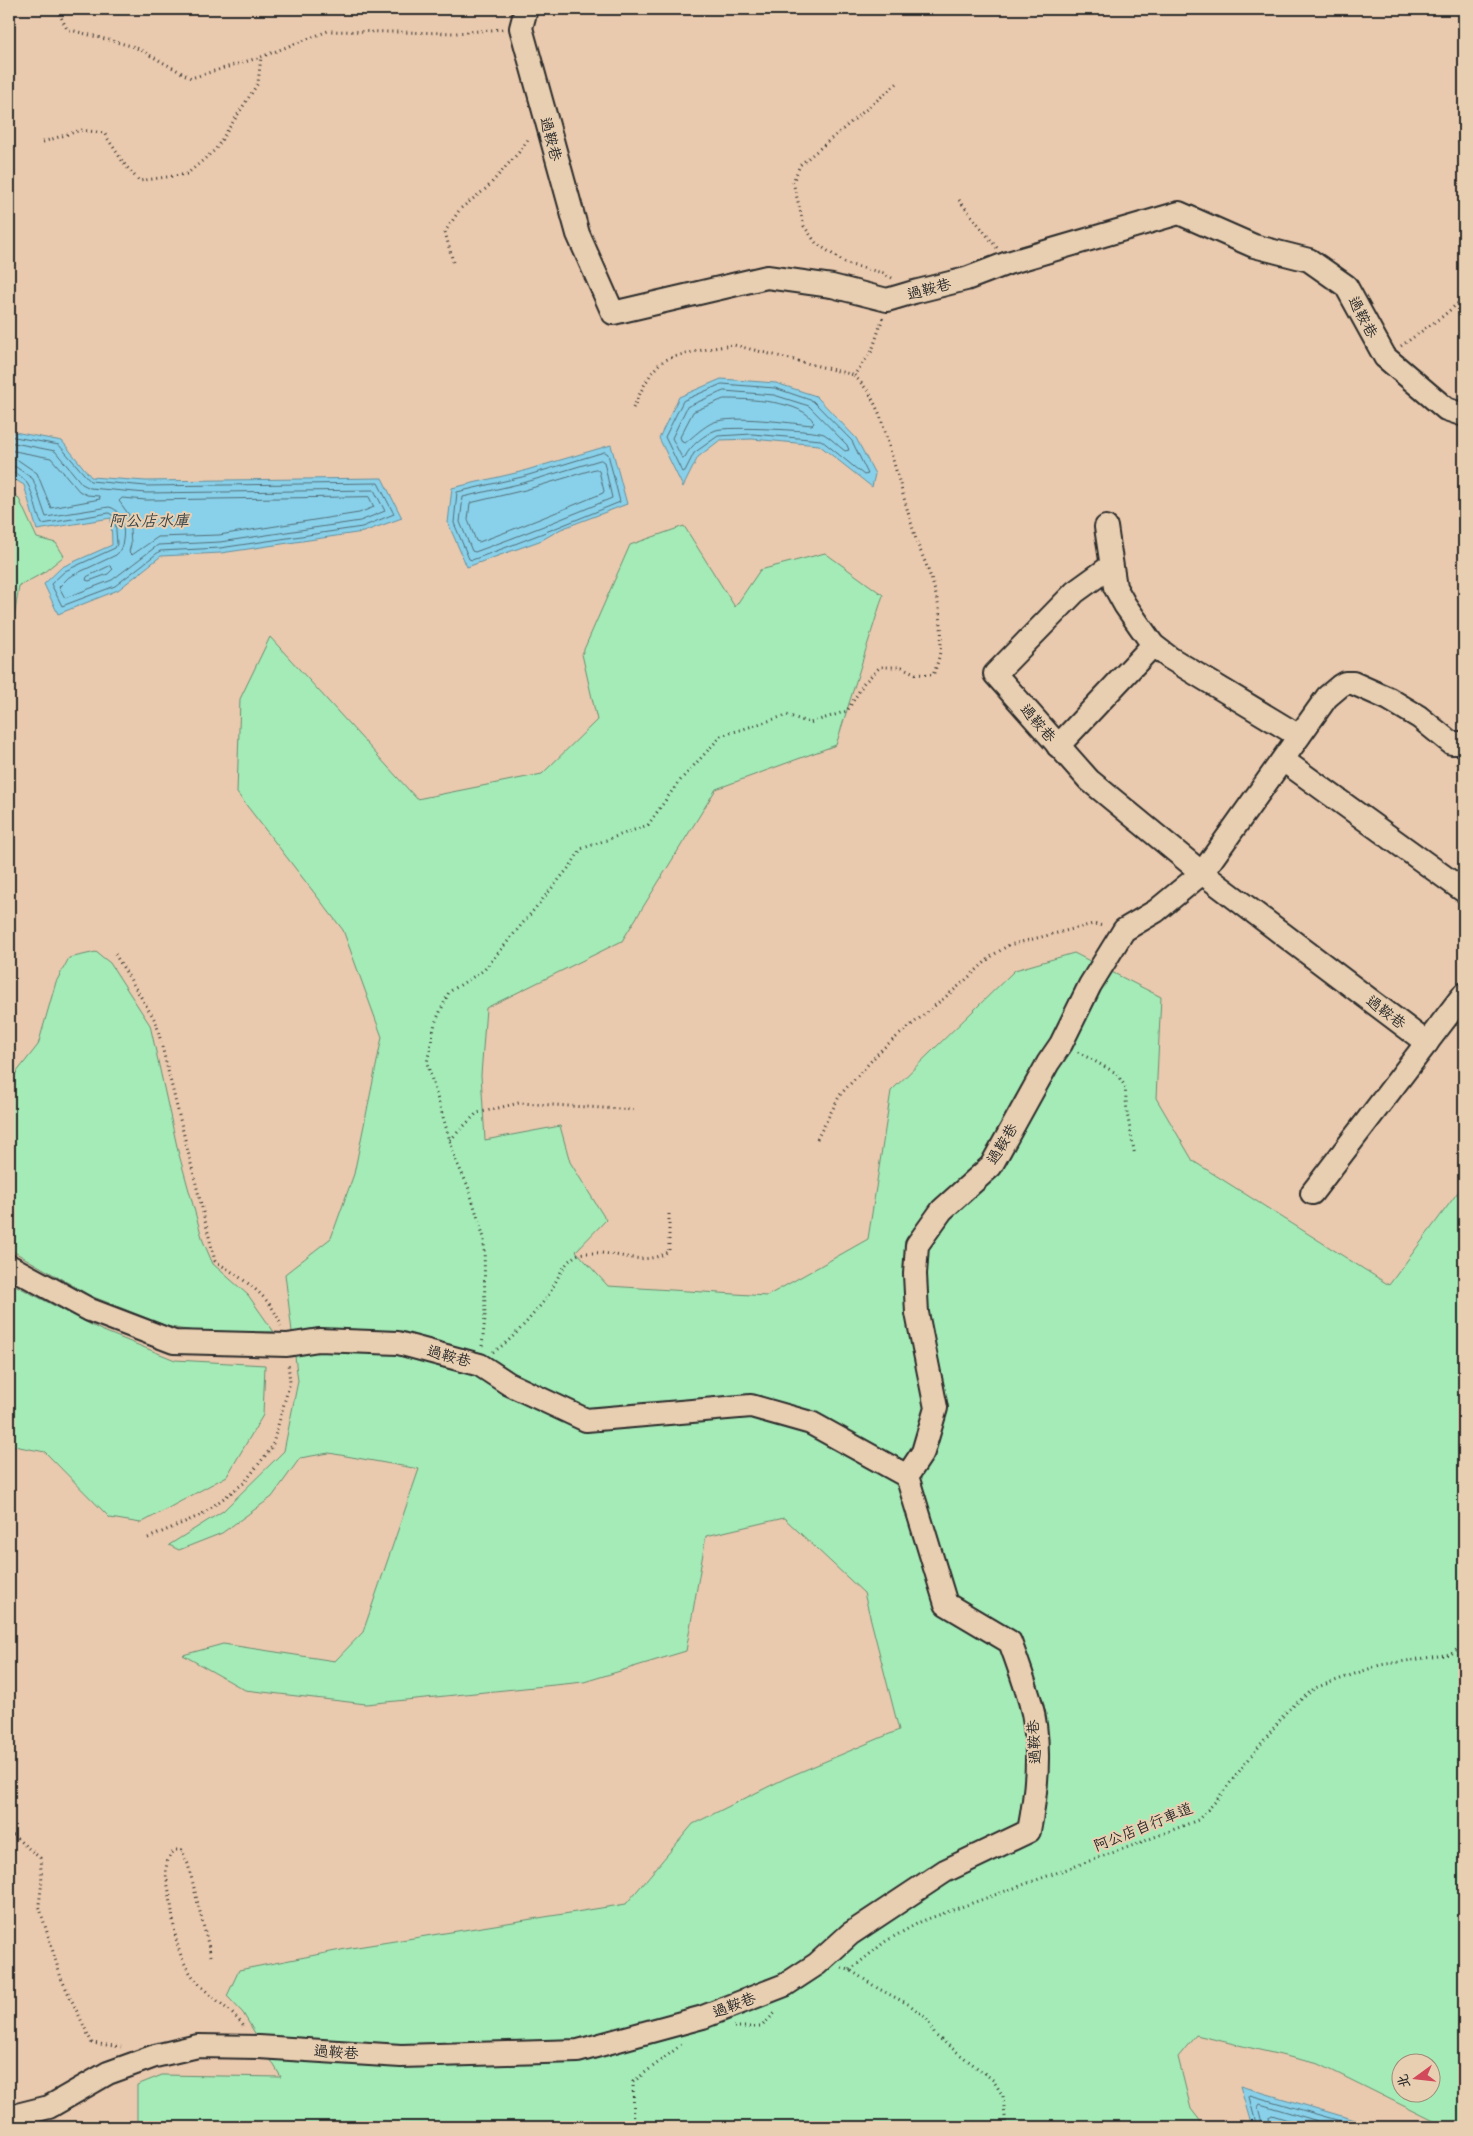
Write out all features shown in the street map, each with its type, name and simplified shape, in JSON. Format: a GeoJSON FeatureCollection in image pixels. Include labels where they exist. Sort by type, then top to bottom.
{"type":"FeatureCollection","features":[{"type":"Feature","properties":{"kind":"lane","name":"過鞍巷"},"geometry":{"type":"LineString","coordinates":[[524,18],[545,116],[578,234],[613,313],[767,277],[832,286],[887,300],[966,279],[1008,262],[1179,213],[1254,246],[1309,260],[1346,286],[1384,357],[1446,409],[1464,415]]}},
{"type":"Feature","properties":{"kind":"lane"},"geometry":{"type":"LineString","coordinates":[[1106,527],[1115,587],[1125,606],[1153,646],[1299,736]]}},
{"type":"Feature","properties":{"kind":"lane","name":"過鞍巷"},"geometry":{"type":"LineString","coordinates":[[1111,566],[1075,592],[995,674],[1090,780],[1202,873],[1427,1043]]}},
{"type":"Feature","properties":{"kind":"lane"},"geometry":{"type":"LineString","coordinates":[[1058,746],[1153,646]]}},
{"type":"Feature","properties":{"kind":"lane","name":"過鞍巷"},"geometry":{"type":"LineString","coordinates":[[907,1476],[923,1452],[936,1408],[917,1313],[915,1274],[917,1245],[942,1210],[991,1166],[1048,1063],[1061,1044],[1090,985],[1124,930],[1156,911],[1202,873],[1327,697],[1345,683],[1353,683],[1389,699],[1419,717],[1451,743],[1464,743]]}},
{"type":"Feature","properties":{"kind":"lane"},"geometry":{"type":"LineString","coordinates":[[1283,760],[1464,891]]}},
{"type":"Feature","properties":{"kind":"lane"},"geometry":{"type":"LineString","coordinates":[[1312,1193],[1464,994]]}},
{"type":"Feature","properties":{"kind":"lane","name":"過鞍巷"},"geometry":{"type":"LineString","coordinates":[[9,1266],[90,1310],[174,1342],[287,1346],[319,1340],[398,1343],[480,1364],[508,1384],[586,1420],[751,1406],[811,1423],[907,1476],[946,1604],[1010,1642],[1031,1702],[1038,1756],[1035,1800],[1029,1831],[945,1871],[850,1934],[817,1964],[785,1986],[703,2017],[578,2051],[401,2056],[259,2047],[198,2046],[155,2056],[108,2073],[49,2107],[9,2117]]}},
{"type":"Feature","properties":{"kind":"path"},"geometry":{"type":"LineString","coordinates":[[57,9],[67,29],[135,47],[191,78],[262,57],[328,31],[456,33],[524,18]]}},
{"type":"Feature","properties":{"kind":"path"},"geometry":{"type":"LineString","coordinates":[[43,142],[81,130],[104,133],[125,165],[139,181],[187,174],[215,150],[258,83],[262,57]]}},
{"type":"Feature","properties":{"kind":"path"},"geometry":{"type":"LineString","coordinates":[[900,81],[800,165],[793,182],[804,226],[816,243],[848,264],[883,273],[914,292]]}},
{"type":"Feature","properties":{"kind":"path"},"geometry":{"type":"LineString","coordinates":[[453,262],[445,232],[460,208],[487,188],[519,152],[545,116]]}},
{"type":"Feature","properties":{"kind":"path"},"geometry":{"type":"LineString","coordinates":[[959,200],[1008,262]]}},
{"type":"Feature","properties":{"kind":"path"},"geometry":{"type":"LineString","coordinates":[[1384,357],[1443,316],[1464,298]]}},
{"type":"Feature","properties":{"kind":"path"},"geometry":{"type":"LineString","coordinates":[[854,375],[872,351],[887,300]]}},
{"type":"Feature","properties":{"kind":"path"},"geometry":{"type":"LineString","coordinates":[[480,1364],[485,1318],[484,1238],[468,1186],[456,1162],[427,1063],[435,1023],[449,992],[484,970],[571,865],[582,849],[648,825],[677,784],[721,736],[787,715],[810,723],[847,710],[864,683],[880,666],[902,666],[916,674],[933,675],[940,660],[942,622],[880,415],[869,392],[854,375],[734,345],[719,346],[662,362],[643,386],[633,408]]}},
{"type":"Feature","properties":{"kind":"path"},"geometry":{"type":"LineString","coordinates":[[817,1139],[840,1095],[882,1049],[960,985],[993,955],[1009,945],[1093,924],[1124,930]]}},
{"type":"Feature","properties":{"kind":"path"},"geometry":{"type":"LineString","coordinates":[[116,954],[156,1022],[215,1261],[254,1287],[276,1312],[287,1346],[290,1382],[272,1447],[244,1483],[201,1515],[148,1538]]}},
{"type":"Feature","properties":{"kind":"path"},"geometry":{"type":"LineString","coordinates":[[1061,1044],[1116,1073],[1126,1086],[1127,1113],[1135,1156]]}},
{"type":"Feature","properties":{"kind":"path"},"geometry":{"type":"LineString","coordinates":[[450,1140],[476,1113],[520,1103],[637,1110]]}},
{"type":"Feature","properties":{"kind":"path"},"geometry":{"type":"LineString","coordinates":[[480,1364],[504,1346],[546,1299],[566,1264],[580,1254],[605,1252],[633,1260],[657,1258],[669,1251],[669,1212]]}},
{"type":"Feature","properties":{"kind":"path","name":"阿公店自行車道"},"geometry":{"type":"LineString","coordinates":[[850,1970],[886,1941],[922,1921],[1134,1846],[1198,1820],[1215,1802],[1287,1711],[1315,1688],[1380,1665],[1451,1654],[1464,1644]]}},
{"type":"Feature","properties":{"kind":"path"},"geometry":{"type":"LineString","coordinates":[[9,1832],[40,1858],[42,1881],[39,1905],[61,1978],[92,2043],[128,2048]]}},
{"type":"Feature","properties":{"kind":"path"},"geometry":{"type":"LineString","coordinates":[[211,1956],[188,1864],[182,1850],[175,1850],[169,1856],[165,1869],[174,1937],[182,1958],[198,1982],[243,2025],[259,2047]]}},
{"type":"Feature","properties":{"kind":"path"},"geometry":{"type":"LineString","coordinates":[[817,1964],[850,1970],[879,1989],[910,2005],[926,2018],[935,2035],[993,2080],[1003,2096],[1006,2127]]}},
{"type":"Feature","properties":{"kind":"path"},"geometry":{"type":"LineString","coordinates":[[728,2027],[761,2027],[781,2007]]}},
{"type":"Feature","properties":{"kind":"path"},"geometry":{"type":"LineString","coordinates":[[634,2127],[633,2082],[684,2042]]}},
{"type":"Feature","properties":{"kind":"green space"},"geometry":{"type":"Polygon","coordinates":[[[9,488],[19,499],[37,538],[56,543],[64,556],[43,573],[19,586],[9,650],[9,488]]]}},
{"type":"Feature","properties":{"kind":"green space"},"geometry":{"type":"Polygon","coordinates":[[[684,526],[735,607],[760,570],[825,553],[883,595],[836,745],[716,789],[622,941],[486,1008],[481,1075],[485,1140],[560,1126],[570,1162],[606,1220],[576,1251],[608,1286],[767,1296],[868,1239],[891,1091],[1015,970],[1074,953],[1161,997],[1156,1098],[1193,1161],[1389,1285],[1464,1184],[1464,2127],[1446,2127],[1400,2104],[1440,2104],[1440,2054],[1390,2054],[1390,2099],[1319,2064],[1196,2035],[1178,2057],[1191,2109],[1205,2127],[776,2127],[725,2125],[720,2127],[137,2127],[137,2085],[162,2075],[281,2077],[243,2013],[227,1996],[239,1970],[351,1948],[626,1904],[693,1824],[786,1778],[899,1730],[864,1593],[784,1518],[706,1536],[686,1651],[584,1682],[366,1704],[245,1690],[183,1655],[223,1644],[335,1661],[363,1632],[419,1469],[329,1453],[300,1458],[272,1497],[222,1533],[179,1550],[169,1545],[223,1511],[284,1451],[298,1381],[285,1274],[331,1238],[354,1174],[382,1037],[343,930],[237,793],[240,699],[270,637],[417,799],[542,774],[597,720],[582,654],[630,545],[684,526]]]}},
{"type":"Feature","properties":{"kind":"green space"},"geometry":{"type":"Polygon","coordinates":[[[96,952],[110,963],[150,1025],[178,1151],[203,1241],[213,1264],[248,1295],[274,1332],[206,1332],[167,1326],[91,1296],[9,1249],[9,1082],[38,1045],[56,982],[69,958],[96,952]]]}},
{"type":"Feature","properties":{"kind":"green space"},"geometry":{"type":"Polygon","coordinates":[[[9,1282],[101,1330],[175,1360],[265,1365],[263,1415],[227,1476],[141,1523],[110,1518],[45,1452],[9,1445],[9,1282]]]}},
{"type":"Feature","properties":{"kind":"water"},"geometry":{"type":"Polygon","coordinates":[[[721,379],[776,383],[816,396],[856,438],[875,474],[872,487],[819,445],[752,439],[720,440],[698,457],[683,487],[659,438],[679,397],[721,379]]]}},
{"type":"Feature","properties":{"kind":"water","name":"阿公店水庫"},"geometry":{"type":"Polygon","coordinates":[[[9,431],[62,441],[91,477],[146,481],[382,478],[402,518],[363,532],[221,553],[161,556],[118,590],[58,614],[44,584],[62,567],[112,545],[111,518],[37,530],[24,485],[9,476],[9,431]]]}},
{"type":"Feature","properties":{"kind":"water"},"geometry":{"type":"Polygon","coordinates":[[[611,445],[627,504],[561,529],[542,540],[467,567],[448,523],[452,488],[520,472],[611,445]]]}},
{"type":"Feature","properties":{"kind":"water"},"geometry":{"type":"Polygon","coordinates":[[[1240,2086],[1379,2127],[1252,2127],[1240,2086]]]}}]}
